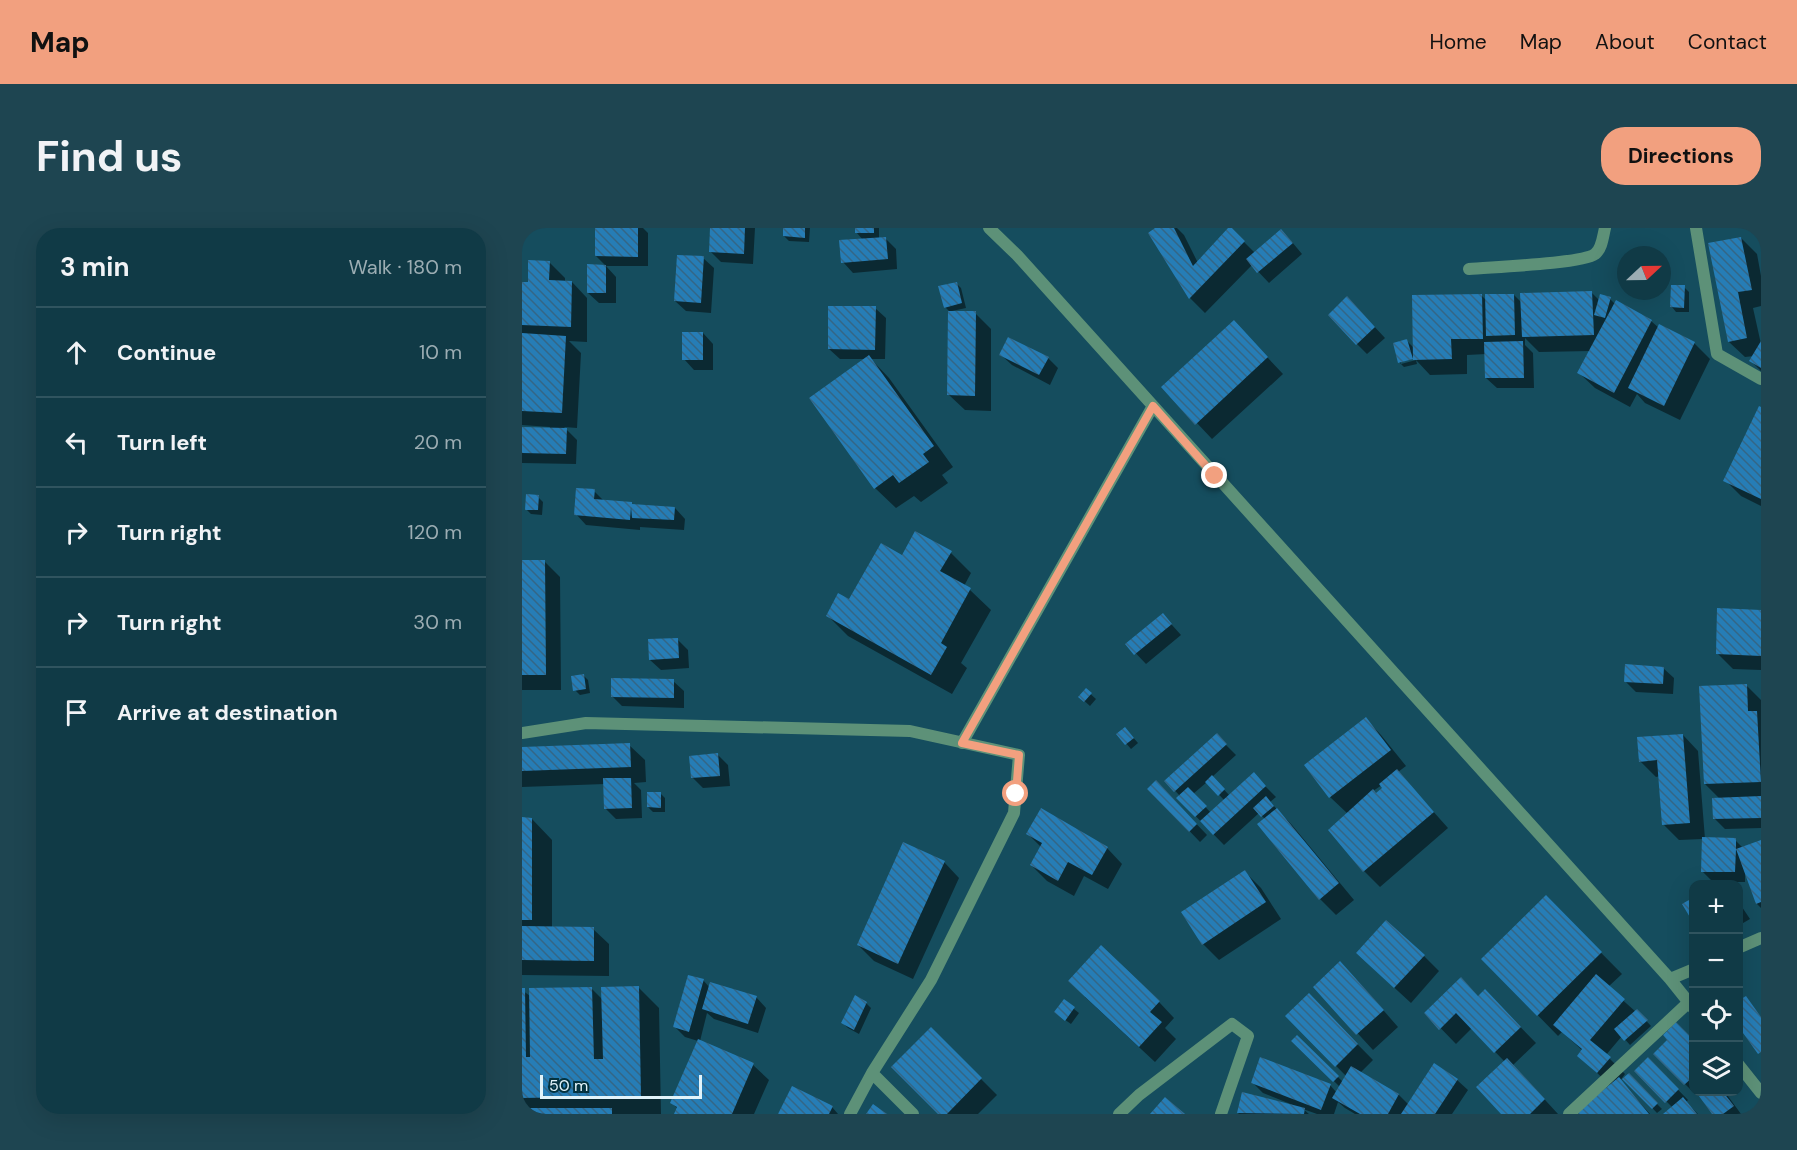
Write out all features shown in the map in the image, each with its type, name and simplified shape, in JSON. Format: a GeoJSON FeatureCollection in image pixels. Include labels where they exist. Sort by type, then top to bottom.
{"type":"FeatureCollection","features":[{"type":"Feature","properties":{"kind":"street"},"geometry":{"type":"LineString","coordinates":[[989,228],[1017,255],[1670,979],[1689,1003]]}},
{"type":"Feature","properties":{"kind":"street"},"geometry":{"type":"LineString","coordinates":[[1469,268],[1565,261],[1594,255],[1600,248],[1605,228]]}},
{"type":"Feature","properties":{"kind":"street"},"geometry":{"type":"LineString","coordinates":[[1696,228],[1717,354],[1761,380]]}},
{"type":"Feature","properties":{"kind":"street"},"geometry":{"type":"LineString","coordinates":[[962,743],[1153,406]]}},
{"type":"Feature","properties":{"kind":"street"},"geometry":{"type":"LineString","coordinates":[[522,733],[586,723],[910,731],[1019,755],[1014,813],[931,980],[872,1072],[850,1114]]}},
{"type":"Feature","properties":{"kind":"street"},"geometry":{"type":"LineString","coordinates":[[1743,946],[1761,938]]}},
{"type":"Feature","properties":{"kind":"street"},"geometry":{"type":"LineString","coordinates":[[1670,979],[1689,971]]}},
{"type":"Feature","properties":{"kind":"street"},"geometry":{"type":"LineString","coordinates":[[1569,1114],[1689,1008]]}},
{"type":"Feature","properties":{"kind":"street"},"geometry":{"type":"LineString","coordinates":[[1119,1114],[1139,1095],[1232,1024],[1248,1036],[1221,1114]]}},
{"type":"Feature","properties":{"kind":"street"},"geometry":{"type":"LineString","coordinates":[[1743,1068],[1756,1077],[1761,1093]]}},
{"type":"Feature","properties":{"kind":"street"},"geometry":{"type":"LineString","coordinates":[[872,1072],[913,1114]]}},
{"type":"Feature","properties":{"kind":"building"},"geometry":{"type":"Polygon","coordinates":[[[595,228],[638,228],[638,257],[595,256],[595,228]]]}},
{"type":"Feature","properties":{"kind":"building"},"geometry":{"type":"Polygon","coordinates":[[[710,228],[745,228],[744,254],[709,252],[710,228]]]}},
{"type":"Feature","properties":{"kind":"building"},"geometry":{"type":"Polygon","coordinates":[[[783,228],[805,228],[805,238],[783,236],[783,228]]]}},
{"type":"Feature","properties":{"kind":"building"},"geometry":{"type":"Polygon","coordinates":[[[855,228],[874,228],[874,233],[855,233],[855,228]]]}},
{"type":"Feature","properties":{"kind":"building"},"geometry":{"type":"Polygon","coordinates":[[[1155,228],[1174,228],[1193,266],[1228,228],[1232,228],[1245,241],[1189,299],[1148,233],[1155,228]]]}},
{"type":"Feature","properties":{"kind":"building"},"geometry":{"type":"Polygon","coordinates":[[[1281,229],[1293,243],[1257,273],[1246,259],[1281,229]]]}},
{"type":"Feature","properties":{"kind":"building"},"geometry":{"type":"Polygon","coordinates":[[[886,237],[888,259],[841,263],[839,240],[886,237]]]}},
{"type":"Feature","properties":{"kind":"building"},"geometry":{"type":"Polygon","coordinates":[[[1741,237],[1752,290],[1738,292],[1747,338],[1728,342],[1708,243],[1741,237]]]}},
{"type":"Feature","properties":{"kind":"building"},"geometry":{"type":"Polygon","coordinates":[[[677,255],[704,256],[701,303],[674,301],[677,255]]]}},
{"type":"Feature","properties":{"kind":"building"},"geometry":{"type":"Polygon","coordinates":[[[528,260],[550,261],[549,280],[572,281],[571,327],[522,325],[522,282],[528,282],[528,260]]]}},
{"type":"Feature","properties":{"kind":"building"},"geometry":{"type":"Polygon","coordinates":[[[587,264],[606,265],[606,293],[587,293],[587,264]]]}},
{"type":"Feature","properties":{"kind":"building"},"geometry":{"type":"Polygon","coordinates":[[[957,282],[962,303],[944,308],[938,286],[957,282]]]}},
{"type":"Feature","properties":{"kind":"building"},"geometry":{"type":"Polygon","coordinates":[[[1671,285],[1685,285],[1684,308],[1670,307],[1671,285]]]}},
{"type":"Feature","properties":{"kind":"building"},"geometry":{"type":"Polygon","coordinates":[[[1592,291],[1594,335],[1522,337],[1520,293],[1592,291]]]}},
{"type":"Feature","properties":{"kind":"building"},"geometry":{"type":"Polygon","coordinates":[[[1482,294],[1483,339],[1451,339],[1452,359],[1413,360],[1412,295],[1482,294]]]}},
{"type":"Feature","properties":{"kind":"building"},"geometry":{"type":"Polygon","coordinates":[[[1485,294],[1514,294],[1515,335],[1486,336],[1485,294]]]}},
{"type":"Feature","properties":{"kind":"building"},"geometry":{"type":"Polygon","coordinates":[[[1600,294],[1611,297],[1605,318],[1594,315],[1600,294]]]}},
{"type":"Feature","properties":{"kind":"building"},"geometry":{"type":"Polygon","coordinates":[[[1347,296],[1375,327],[1356,345],[1328,315],[1347,296]]]}},
{"type":"Feature","properties":{"kind":"building"},"geometry":{"type":"Polygon","coordinates":[[[1616,300],[1652,320],[1614,393],[1577,373],[1616,300]]]}},
{"type":"Feature","properties":{"kind":"building"},"geometry":{"type":"Polygon","coordinates":[[[828,306],[876,306],[875,350],[828,349],[828,306]]]}},
{"type":"Feature","properties":{"kind":"building"},"geometry":{"type":"Polygon","coordinates":[[[948,311],[976,311],[975,396],[947,395],[948,311]]]}},
{"type":"Feature","properties":{"kind":"building"},"geometry":{"type":"Polygon","coordinates":[[[1234,320],[1268,357],[1195,425],[1161,387],[1234,320]]]}},
{"type":"Feature","properties":{"kind":"building"},"geometry":{"type":"Polygon","coordinates":[[[1659,324],[1695,342],[1664,406],[1628,388],[1659,324]]]}},
{"type":"Feature","properties":{"kind":"building"},"geometry":{"type":"Polygon","coordinates":[[[682,332],[703,332],[703,360],[682,360],[682,332]]]}},
{"type":"Feature","properties":{"kind":"building"},"geometry":{"type":"Polygon","coordinates":[[[522,333],[566,336],[562,413],[522,411],[522,333]]]}},
{"type":"Feature","properties":{"kind":"building"},"geometry":{"type":"Polygon","coordinates":[[[1008,337],[1049,357],[1039,375],[999,355],[1008,337]]]}},
{"type":"Feature","properties":{"kind":"building"},"geometry":{"type":"Polygon","coordinates":[[[1407,339],[1413,359],[1398,363],[1393,343],[1407,339]]]}},
{"type":"Feature","properties":{"kind":"building"},"geometry":{"type":"Polygon","coordinates":[[[1523,341],[1524,378],[1485,378],[1484,342],[1523,341]]]}},
{"type":"Feature","properties":{"kind":"building"},"geometry":{"type":"Polygon","coordinates":[[[1761,341],[1761,368],[1749,361],[1761,341]]]}},
{"type":"Feature","properties":{"kind":"building"},"geometry":{"type":"Polygon","coordinates":[[[869,355],[934,446],[923,454],[929,462],[899,483],[893,475],[874,489],[809,398],[869,355]]]}},
{"type":"Feature","properties":{"kind":"building"},"geometry":{"type":"Polygon","coordinates":[[[1759,406],[1761,407],[1761,499],[1723,481],[1759,406]]]}},
{"type":"Feature","properties":{"kind":"building"},"geometry":{"type":"Polygon","coordinates":[[[522,427],[567,428],[566,454],[522,453],[522,427]]]}},
{"type":"Feature","properties":{"kind":"building"},"geometry":{"type":"Polygon","coordinates":[[[576,488],[595,489],[594,499],[675,507],[674,520],[632,518],[631,507],[630,520],[574,515],[576,488]]]}},
{"type":"Feature","properties":{"kind":"building"},"geometry":{"type":"Polygon","coordinates":[[[526,494],[539,495],[538,510],[525,510],[526,494]]]}},
{"type":"Feature","properties":{"kind":"building"},"geometry":{"type":"Polygon","coordinates":[[[915,531],[952,551],[940,571],[971,588],[941,643],[947,647],[931,675],[826,616],[838,593],[849,599],[881,543],[902,555],[915,531]]]}},
{"type":"Feature","properties":{"kind":"building"},"geometry":{"type":"Polygon","coordinates":[[[522,560],[545,560],[546,675],[522,675],[522,560]]]}},
{"type":"Feature","properties":{"kind":"building"},"geometry":{"type":"Polygon","coordinates":[[[1717,608],[1761,610],[1761,656],[1716,654],[1717,608]]]}},
{"type":"Feature","properties":{"kind":"building"},"geometry":{"type":"Polygon","coordinates":[[[1163,613],[1172,624],[1134,655],[1125,644],[1163,613]]]}},
{"type":"Feature","properties":{"kind":"building"},"geometry":{"type":"Polygon","coordinates":[[[678,638],[679,658],[649,660],[648,639],[678,638]]]}},
{"type":"Feature","properties":{"kind":"building"},"geometry":{"type":"Polygon","coordinates":[[[1625,664],[1664,667],[1663,684],[1624,682],[1625,664]]]}},
{"type":"Feature","properties":{"kind":"building"},"geometry":{"type":"Polygon","coordinates":[[[584,674],[586,689],[573,691],[571,676],[584,674]]]}},
{"type":"Feature","properties":{"kind":"building"},"geometry":{"type":"Polygon","coordinates":[[[611,678],[674,679],[674,698],[611,697],[611,678]]]}},
{"type":"Feature","properties":{"kind":"building"},"geometry":{"type":"Polygon","coordinates":[[[1747,684],[1748,711],[1757,711],[1761,782],[1704,784],[1699,686],[1747,684]]]}},
{"type":"Feature","properties":{"kind":"building"},"geometry":{"type":"Polygon","coordinates":[[[1086,688],[1092,693],[1084,702],[1078,697],[1086,688]]]}},
{"type":"Feature","properties":{"kind":"building"},"geometry":{"type":"Polygon","coordinates":[[[1366,717],[1391,750],[1329,798],[1304,765],[1366,717]]]}},
{"type":"Feature","properties":{"kind":"building"},"geometry":{"type":"Polygon","coordinates":[[[1125,727],[1134,738],[1125,745],[1116,734],[1125,727]]]}},
{"type":"Feature","properties":{"kind":"building"},"geometry":{"type":"Polygon","coordinates":[[[1217,733],[1227,744],[1174,792],[1164,781],[1217,733]]]}},
{"type":"Feature","properties":{"kind":"building"},"geometry":{"type":"Polygon","coordinates":[[[1683,734],[1690,823],[1662,825],[1657,760],[1639,762],[1637,737],[1683,734]]]}},
{"type":"Feature","properties":{"kind":"building"},"geometry":{"type":"Polygon","coordinates":[[[630,743],[631,767],[522,771],[522,747],[630,743]]]}},
{"type":"Feature","properties":{"kind":"building"},"geometry":{"type":"Polygon","coordinates":[[[718,753],[720,776],[691,778],[689,756],[718,753]]]}},
{"type":"Feature","properties":{"kind":"building"},"geometry":{"type":"Polygon","coordinates":[[[1397,769],[1434,812],[1363,872],[1328,830],[1373,789],[1376,793],[1382,788],[1379,784],[1397,769]]]}},
{"type":"Feature","properties":{"kind":"building"},"geometry":{"type":"Polygon","coordinates":[[[1254,772],[1266,786],[1213,835],[1200,821],[1254,772]]]}},
{"type":"Feature","properties":{"kind":"building"},"geometry":{"type":"Polygon","coordinates":[[[1212,775],[1225,789],[1218,796],[1205,782],[1212,775]]]}},
{"type":"Feature","properties":{"kind":"building"},"geometry":{"type":"Polygon","coordinates":[[[603,778],[631,778],[632,808],[604,809],[603,778]]]}},
{"type":"Feature","properties":{"kind":"building"},"geometry":{"type":"Polygon","coordinates":[[[1156,780],[1197,824],[1189,832],[1147,789],[1156,780]]]}},
{"type":"Feature","properties":{"kind":"building"},"geometry":{"type":"Polygon","coordinates":[[[1188,787],[1207,806],[1195,817],[1176,798],[1188,787]]]}},
{"type":"Feature","properties":{"kind":"building"},"geometry":{"type":"Polygon","coordinates":[[[647,792],[661,792],[661,808],[647,807],[647,792]]]}},
{"type":"Feature","properties":{"kind":"building"},"geometry":{"type":"Polygon","coordinates":[[[1266,796],[1274,806],[1261,817],[1253,808],[1266,796]]]}},
{"type":"Feature","properties":{"kind":"building"},"geometry":{"type":"Polygon","coordinates":[[[1761,796],[1761,818],[1713,819],[1712,798],[1761,796]]]}},
{"type":"Feature","properties":{"kind":"building"},"geometry":{"type":"Polygon","coordinates":[[[1041,808],[1108,847],[1092,875],[1068,862],[1058,881],[1030,865],[1042,843],[1026,834],[1041,808]]]}},
{"type":"Feature","properties":{"kind":"building"},"geometry":{"type":"Polygon","coordinates":[[[1277,808],[1339,883],[1319,900],[1257,824],[1277,808]]]}},
{"type":"Feature","properties":{"kind":"building"},"geometry":{"type":"Polygon","coordinates":[[[522,817],[532,818],[532,920],[522,920],[522,817]]]}},
{"type":"Feature","properties":{"kind":"building"},"geometry":{"type":"Polygon","coordinates":[[[1702,837],[1736,838],[1735,872],[1701,872],[1702,837]]]}},
{"type":"Feature","properties":{"kind":"building"},"geometry":{"type":"Polygon","coordinates":[[[1761,840],[1761,902],[1756,904],[1736,849],[1761,840]]]}},
{"type":"Feature","properties":{"kind":"building"},"geometry":{"type":"Polygon","coordinates":[[[903,842],[945,861],[898,964],[857,945],[903,842]]]}},
{"type":"Feature","properties":{"kind":"building"},"geometry":{"type":"Polygon","coordinates":[[[1245,870],[1266,902],[1202,945],[1181,912],[1245,870]]]}},
{"type":"Feature","properties":{"kind":"building"},"geometry":{"type":"Polygon","coordinates":[[[1546,895],[1602,952],[1537,1016],[1481,959],[1546,895]]]}},
{"type":"Feature","properties":{"kind":"building"},"geometry":{"type":"Polygon","coordinates":[[[1689,900],[1689,916],[1682,904],[1689,900]]]}},
{"type":"Feature","properties":{"kind":"building"},"geometry":{"type":"Polygon","coordinates":[[[1386,920],[1425,955],[1394,988],[1356,953],[1386,920]]]}},
{"type":"Feature","properties":{"kind":"building"},"geometry":{"type":"Polygon","coordinates":[[[522,926],[594,927],[594,961],[522,960],[522,926]]]}},
{"type":"Feature","properties":{"kind":"building"},"geometry":{"type":"Polygon","coordinates":[[[1101,945],[1160,1001],[1150,1012],[1162,1022],[1139,1047],[1068,981],[1101,945]]]}},
{"type":"Feature","properties":{"kind":"building"},"geometry":{"type":"Polygon","coordinates":[[[1340,961],[1384,1010],[1356,1035],[1313,987],[1340,961]]]}},
{"type":"Feature","properties":{"kind":"building"},"geometry":{"type":"Polygon","coordinates":[[[1596,974],[1625,999],[1590,1040],[1611,1057],[1597,1073],[1577,1056],[1582,1049],[1553,1025],[1596,974]]]}},
{"type":"Feature","properties":{"kind":"building"},"geometry":{"type":"Polygon","coordinates":[[[688,975],[704,979],[689,1032],[673,1027],[688,975]]]}},
{"type":"Feature","properties":{"kind":"building"},"geometry":{"type":"Polygon","coordinates":[[[1461,977],[1478,996],[1485,989],[1521,1027],[1494,1053],[1456,1013],[1439,1030],[1424,1013],[1461,977]]]}},
{"type":"Feature","properties":{"kind":"building"},"geometry":{"type":"Polygon","coordinates":[[[710,982],[757,996],[748,1024],[702,1009],[710,982]]]}},
{"type":"Feature","properties":{"kind":"building"},"geometry":{"type":"Polygon","coordinates":[[[639,986],[641,1096],[522,1098],[522,988],[525,988],[526,1057],[530,1057],[529,988],[592,987],[594,1059],[603,1059],[601,987],[639,986]]]}},
{"type":"Feature","properties":{"kind":"building"},"geometry":{"type":"Polygon","coordinates":[[[1309,993],[1358,1044],[1335,1067],[1285,1016],[1309,993]]]}},
{"type":"Feature","properties":{"kind":"building"},"geometry":{"type":"Polygon","coordinates":[[[855,995],[867,1002],[854,1030],[841,1023],[855,995]]]}},
{"type":"Feature","properties":{"kind":"building"},"geometry":{"type":"Polygon","coordinates":[[[1746,996],[1761,1017],[1761,1052],[1758,1054],[1743,1033],[1743,998],[1746,996]]]}},
{"type":"Feature","properties":{"kind":"building"},"geometry":{"type":"Polygon","coordinates":[[[1064,999],[1075,1007],[1065,1021],[1054,1012],[1064,999]]]}},
{"type":"Feature","properties":{"kind":"building"},"geometry":{"type":"Polygon","coordinates":[[[1637,1009],[1648,1020],[1624,1041],[1614,1029],[1637,1009]]]}},
{"type":"Feature","properties":{"kind":"building"},"geometry":{"type":"Polygon","coordinates":[[[1676,1022],[1689,1035],[1689,1080],[1684,1085],[1653,1054],[1667,1040],[1663,1035],[1676,1022]]]}},
{"type":"Feature","properties":{"kind":"building"},"geometry":{"type":"Polygon","coordinates":[[[931,1027],[982,1078],[947,1114],[938,1114],[891,1067],[931,1027]]]}},
{"type":"Feature","properties":{"kind":"building"},"geometry":{"type":"Polygon","coordinates":[[[1297,1035],[1339,1076],[1333,1082],[1291,1041],[1297,1035]]]}},
{"type":"Feature","properties":{"kind":"building"},"geometry":{"type":"Polygon","coordinates":[[[698,1039],[754,1063],[732,1114],[674,1114],[677,1107],[670,1103],[698,1039]]]}},
{"type":"Feature","properties":{"kind":"building"},"geometry":{"type":"Polygon","coordinates":[[[1260,1057],[1331,1084],[1321,1110],[1251,1083],[1260,1057]]]}},
{"type":"Feature","properties":{"kind":"building"},"geometry":{"type":"Polygon","coordinates":[[[1648,1057],[1679,1089],[1665,1103],[1634,1071],[1648,1057]]]}},
{"type":"Feature","properties":{"kind":"building"},"geometry":{"type":"Polygon","coordinates":[[[1507,1058],[1545,1099],[1530,1114],[1501,1114],[1476,1087],[1507,1058]]]}},
{"type":"Feature","properties":{"kind":"building"},"geometry":{"type":"Polygon","coordinates":[[[1434,1063],[1458,1079],[1435,1114],[1401,1114],[1434,1063]]]}},
{"type":"Feature","properties":{"kind":"building"},"geometry":{"type":"Polygon","coordinates":[[[1351,1066],[1399,1094],[1388,1114],[1360,1114],[1332,1098],[1351,1066]]]}},
{"type":"Feature","properties":{"kind":"building"},"geometry":{"type":"Polygon","coordinates":[[[1629,1073],[1658,1103],[1652,1109],[1622,1079],[1629,1073]]]}},
{"type":"Feature","properties":{"kind":"building"},"geometry":{"type":"Polygon","coordinates":[[[1619,1077],[1649,1114],[1579,1114],[1577,1112],[1619,1077]]]}},
{"type":"Feature","properties":{"kind":"building"},"geometry":{"type":"Polygon","coordinates":[[[792,1086],[833,1106],[829,1114],[778,1114],[792,1086]]]}},
{"type":"Feature","properties":{"kind":"building"},"geometry":{"type":"Polygon","coordinates":[[[1242,1092],[1305,1108],[1304,1114],[1237,1113],[1242,1092]]]}},
{"type":"Feature","properties":{"kind":"building"},"geometry":{"type":"Polygon","coordinates":[[[1699,1096],[1726,1096],[1734,1106],[1723,1114],[1712,1114],[1699,1096]]]}},
{"type":"Feature","properties":{"kind":"building"},"geometry":{"type":"Polygon","coordinates":[[[1165,1097],[1185,1114],[1150,1114],[1165,1097]]]}},
{"type":"Feature","properties":{"kind":"building"},"geometry":{"type":"Polygon","coordinates":[[[1683,1097],[1697,1114],[1663,1114],[1683,1097]]]}},
{"type":"Feature","properties":{"kind":"building"},"geometry":{"type":"Polygon","coordinates":[[[873,1104],[887,1114],[866,1114],[873,1104]]]}},
{"type":"Feature","properties":{"kind":"building"},"geometry":{"type":"Polygon","coordinates":[[[522,1108],[612,1108],[612,1114],[522,1114],[522,1108]]]}},
{"type":"Feature","properties":{"kind":"route"},"geometry":{"type":"LineString","coordinates":[[1016,794],[1019,755],[962,743],[1153,406],[1215,476]]}}]}
